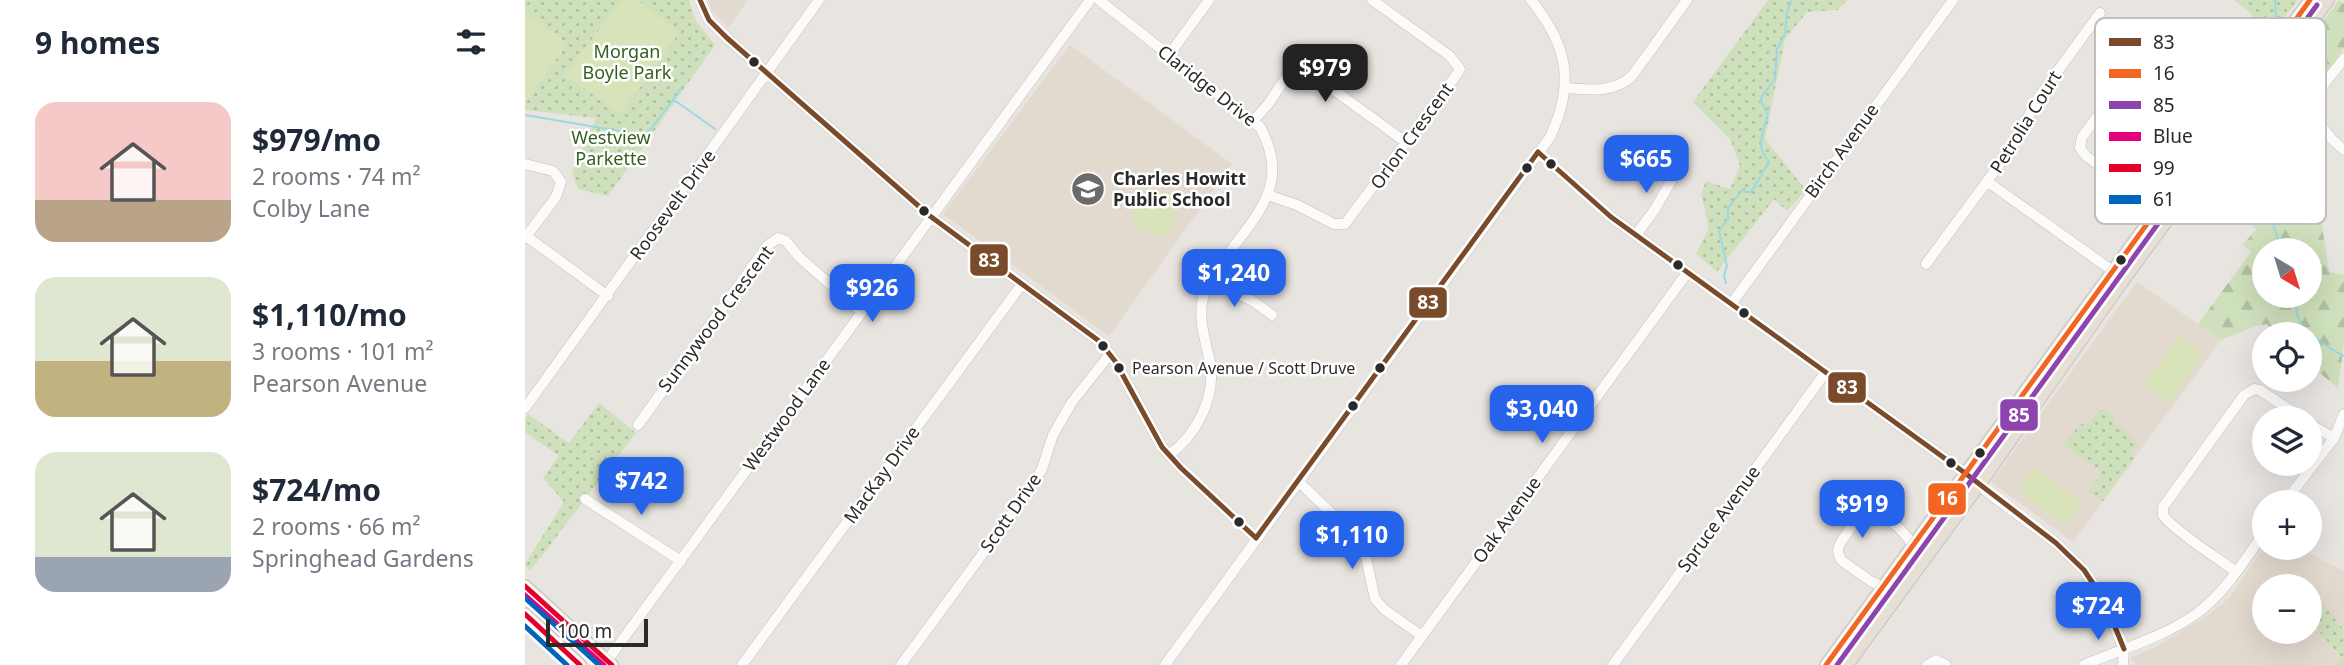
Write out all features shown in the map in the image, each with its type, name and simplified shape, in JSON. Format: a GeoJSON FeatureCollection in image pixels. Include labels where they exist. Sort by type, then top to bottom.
{"type":"FeatureCollection","features":[{"type":"Feature","properties":{"kind":"main road"},"geometry":{"type":"LineString","coordinates":[[2297,18],[2310,0]]}},
{"type":"Feature","properties":{"kind":"main road"},"geometry":{"type":"LineString","coordinates":[[2315,18],[2328,0]]}},
{"type":"Feature","properties":{"kind":"main road"},"geometry":{"type":"LineString","coordinates":[[1826,665],[2147,224]]}},
{"type":"Feature","properties":{"kind":"main road"},"geometry":{"type":"LineString","coordinates":[[1837,650],[1849,662],[1979,485],[2164,224]]}},
{"type":"Feature","properties":{"kind":"main road"},"geometry":{"type":"LineString","coordinates":[[2042,369],[2055,377]]}},
{"type":"Feature","properties":{"kind":"main road"},"geometry":{"type":"LineString","coordinates":[[525,586],[608,664]]}},
{"type":"Feature","properties":{"kind":"main road"},"geometry":{"type":"LineString","coordinates":[[525,614],[580,665]]}},
{"type":"Feature","properties":{"kind":"street"},"geometry":{"type":"LineString","coordinates":[[700,0],[709,20],[766,74],[930,216],[1099,341],[1110,354],[1161,447],[1256,538]]}},
{"type":"Feature","properties":{"kind":"street","name":"Roosevelt Drive"},"geometry":{"type":"LineString","coordinates":[[525,408],[819,0]]}},
{"type":"Feature","properties":{"kind":"street","name":"Westwood Lane"},"geometry":{"type":"LineString","coordinates":[[608,664],[930,216],[1090,0]]}},
{"type":"Feature","properties":{"kind":"street","name":"Claridge Drive"},"geometry":{"type":"LineString","coordinates":[[1098,0],[1260,127],[1272,157],[1274,173],[1268,195],[1210,281],[1202,302],[1203,338],[1211,375],[1209,400],[1192,431],[1168,455]]}},
{"type":"Feature","properties":{"kind":"street"},"geometry":{"type":"LineString","coordinates":[[1169,55],[1209,0]]}},
{"type":"Feature","properties":{"kind":"street","name":"Orlon Crescent"},"geometry":{"type":"LineString","coordinates":[[1268,195],[1297,205],[1334,224],[1345,224],[1451,85],[1459,69],[1450,56],[1371,0]]}},
{"type":"Feature","properties":{"kind":"street"},"geometry":{"type":"LineString","coordinates":[[1165,665],[1550,137],[1566,88],[1562,58],[1552,27],[1531,0]]}},
{"type":"Feature","properties":{"kind":"street"},"geometry":{"type":"LineString","coordinates":[[1566,88],[1605,89],[1623,84],[1632,76],[1687,0]]}},
{"type":"Feature","properties":{"kind":"street","name":"Birch Avenue"},"geometry":{"type":"LineString","coordinates":[[1732,303],[1953,0]]}},
{"type":"Feature","properties":{"kind":"street","name":"Petrolia Court"},"geometry":{"type":"LineString","coordinates":[[2096,18],[2100,13]]}},
{"type":"Feature","properties":{"kind":"street","name":"Petrolia Court"},"geometry":{"type":"LineString","coordinates":[[1926,264],[2017,141],[2038,99],[2095,20]]}},
{"type":"Feature","properties":{"kind":"street"},"geometry":{"type":"LineString","coordinates":[[2326,81],[2344,59]]}},
{"type":"Feature","properties":{"kind":"street"},"geometry":{"type":"LineString","coordinates":[[1252,121],[1269,103],[1292,69],[1296,68],[1311,74],[1406,143]]}},
{"type":"Feature","properties":{"kind":"street"},"geometry":{"type":"LineString","coordinates":[[2095,120],[2080,142],[2083,153],[2095,161]]}},
{"type":"Feature","properties":{"kind":"street"},"geometry":{"type":"LineString","coordinates":[[2326,128],[2344,150]]}},
{"type":"Feature","properties":{"kind":"street"},"geometry":{"type":"LineString","coordinates":[[1538,152],[1611,217],[1965,473],[2056,543],[2084,570],[2104,600],[2123,649],[2123,665]]}},
{"type":"Feature","properties":{"kind":"street"},"geometry":{"type":"LineString","coordinates":[[525,164],[553,171],[561,182],[556,197],[526,237],[608,296]]}},
{"type":"Feature","properties":{"kind":"street"},"geometry":{"type":"LineString","coordinates":[[1636,235],[1678,169]]}},
{"type":"Feature","properties":{"kind":"street"},"geometry":{"type":"LineString","coordinates":[[1988,182],[2124,279]]}},
{"type":"Feature","properties":{"kind":"street","name":"Sunnywood Crescent"},"geometry":{"type":"LineString","coordinates":[[638,425],[767,246],[778,238],[786,241],[799,257],[862,313]]}},
{"type":"Feature","properties":{"kind":"street","name":"Oak Avenue"},"geometry":{"type":"LineString","coordinates":[[1401,665],[1687,273]]}},
{"type":"Feature","properties":{"kind":"street"},"geometry":{"type":"LineString","coordinates":[[1210,281],[1252,301],[1272,315]]}},
{"type":"Feature","properties":{"kind":"street","name":"MacKay Drive"},"geometry":{"type":"LineString","coordinates":[[742,665],[1022,284]]}},
{"type":"Feature","properties":{"kind":"street","name":"Scott Drive"},"geometry":{"type":"LineString","coordinates":[[901,665],[1025,496],[1042,469],[1053,435],[1072,402],[1110,354]]}},
{"type":"Feature","properties":{"kind":"street","name":"Spruce Avenue"},"geometry":{"type":"LineString","coordinates":[[1613,665],[1825,373]]}},
{"type":"Feature","properties":{"kind":"street"},"geometry":{"type":"LineString","coordinates":[[2236,572],[2172,526],[2163,514],[2164,507],[2244,394],[2254,388],[2284,406]]}},
{"type":"Feature","properties":{"kind":"street"},"geometry":{"type":"LineString","coordinates":[[2294,490],[2334,438],[2344,414]]}},
{"type":"Feature","properties":{"kind":"street"},"geometry":{"type":"LineString","coordinates":[[2322,431],[2334,438]]}},
{"type":"Feature","properties":{"kind":"street"},"geometry":{"type":"LineString","coordinates":[[1299,482],[1357,538],[1363,550],[1375,599],[1385,610],[1422,636]]}},
{"type":"Feature","properties":{"kind":"street"},"geometry":{"type":"LineString","coordinates":[[585,499],[681,561]]}},
{"type":"Feature","properties":{"kind":"street"},"geometry":{"type":"LineString","coordinates":[[1884,587],[1872,582],[1839,557],[1838,548],[1858,519],[1866,512],[1876,512],[1906,534],[1913,546]]}},
{"type":"Feature","properties":{"kind":"street"},"geometry":{"type":"LineString","coordinates":[[2084,665],[2154,638],[2197,613],[2236,572],[2252,549]]}},
{"type":"Feature","properties":{"kind":"street"},"geometry":{"type":"LineString","coordinates":[[1927,665],[1936,660],[1946,665]]}},
{"type":"Feature","properties":{"kind":"shaded area"},"geometry":{"type":"Polygon","coordinates":[[[708,0],[748,0],[728,28],[712,10],[708,0]]]}},
{"type":"Feature","properties":{"kind":"shaded area","name":"Charles Howitt Public School"},"geometry":{"type":"Polygon","coordinates":[[[1070,45],[1232,164],[1109,336],[943,214],[1070,45]]]}},
{"type":"Feature","properties":{"kind":"shaded area"},"geometry":{"type":"Polygon","coordinates":[[[2137,282],[2221,340],[2073,542],[1991,482],[2137,282]]]}},
{"type":"Feature","properties":{"kind":"shaded area"},"geometry":{"type":"Polygon","coordinates":[[[2255,560],[2322,560],[2344,571],[2344,665],[2137,665],[2129,658],[2152,649],[2205,617],[2228,599],[2255,560]]]}},
{"type":"Feature","properties":{"kind":"green space","name":"Morgan Boyle Park"},"geometry":{"type":"Polygon","coordinates":[[[525,0],[689,0],[696,21],[715,45],[608,196],[578,189],[572,173],[596,118],[525,110],[525,0]]]}},
{"type":"Feature","properties":{"kind":"green space"},"geometry":{"type":"Polygon","coordinates":[[[622,0],[637,0],[680,32],[620,115],[565,74],[622,0]]]}},
{"type":"Feature","properties":{"kind":"green space"},"geometry":{"type":"Polygon","coordinates":[[[1768,0],[1847,0],[1838,10],[1807,12],[1785,39],[1765,139],[1806,190],[1787,211],[1774,199],[1717,272],[1696,254],[1709,228],[1701,194],[1706,181],[1730,189],[1740,166],[1730,139],[1693,102],[1768,0]]]}},
{"type":"Feature","properties":{"kind":"green space"},"geometry":{"type":"Polygon","coordinates":[[[2234,0],[2298,0],[2284,18],[2253,18],[2252,14],[2234,0]]]}},
{"type":"Feature","properties":{"kind":"green space"},"geometry":{"type":"Polygon","coordinates":[[[2339,0],[2344,4],[2344,48],[2326,74],[2326,18],[2339,0]]]}},
{"type":"Feature","properties":{"kind":"green space"},"geometry":{"type":"Polygon","coordinates":[[[525,12],[564,41],[565,47],[525,103],[525,12]]]}},
{"type":"Feature","properties":{"kind":"green space"},"geometry":{"type":"Polygon","coordinates":[[[1160,191],[1178,198],[1172,232],[1166,236],[1134,228],[1133,221],[1138,204],[1160,191]]]}},
{"type":"Feature","properties":{"kind":"green space"},"geometry":{"type":"Polygon","coordinates":[[[2251,224],[2322,224],[2329,272],[2344,275],[2344,343],[2338,388],[2322,375],[2322,322],[2252,322],[2252,328],[2221,340],[2198,324],[2251,252],[2243,245],[2256,229],[2251,224]]]}},
{"type":"Feature","properties":{"kind":"green space"},"geometry":{"type":"Polygon","coordinates":[[[2179,336],[2204,354],[2169,403],[2144,384],[2179,336]]]}},
{"type":"Feature","properties":{"kind":"green space"},"geometry":{"type":"Polygon","coordinates":[[[599,403],[636,433],[530,571],[525,564],[564,502],[543,478],[559,456],[525,432],[525,419],[528,414],[569,443],[599,403]]]}},
{"type":"Feature","properties":{"kind":"green space"},"geometry":{"type":"Polygon","coordinates":[[[2102,408],[2114,416],[2113,421],[2138,444],[2130,454],[2134,458],[2103,501],[2089,492],[2102,473],[2064,445],[2080,424],[2088,424],[2102,408]]]}},
{"type":"Feature","properties":{"kind":"green space"},"geometry":{"type":"Polygon","coordinates":[[[2035,468],[2082,502],[2065,525],[2018,491],[2035,468]]]}},
{"type":"Feature","properties":{"kind":"green space"},"geometry":{"type":"Polygon","coordinates":[[[2322,603],[2344,630],[2344,665],[2335,665],[2342,658],[2322,635],[2322,603]]]}},
{"type":"Feature","properties":{"kind":"waterway"},"geometry":{"type":"LineString","coordinates":[[1726,283],[1724,275],[1727,266],[1719,231],[1728,219],[1728,208],[1744,188],[1745,192],[1751,192],[1769,162],[1761,145],[1768,115],[1761,101],[1775,79],[1777,49],[1785,34],[1787,11],[1792,0]]}},
{"type":"Feature","properties":{"kind":"waterway"},"geometry":{"type":"LineString","coordinates":[[2275,0],[2276,18]]}},
{"type":"Feature","properties":{"kind":"waterway"},"geometry":{"type":"LineString","coordinates":[[672,101],[681,88]]}},
{"type":"Feature","properties":{"kind":"waterway"},"geometry":{"type":"LineString","coordinates":[[525,115],[643,135],[672,101],[715,129]]}},
{"type":"Feature","properties":{"kind":"waterway"},"geometry":{"type":"LineString","coordinates":[[2273,224],[2278,238]]}},
{"type":"Feature","properties":{"kind":"waterway"},"geometry":{"type":"LineString","coordinates":[[2296,308],[2300,322],[2308,332],[2344,356]]}},
{"type":"Feature","properties":{"kind":"transit line","name":"83"},"geometry":{"type":"LineString","coordinates":[[700,0],[709,20],[727,38],[930,216],[1099,341],[1115,361],[1162,447],[1256,538]]}},
{"type":"Feature","properties":{"kind":"transit line","name":"16"},"geometry":{"type":"LineString","coordinates":[[2297,18],[2310,0]]}},
{"type":"Feature","properties":{"kind":"transit line","name":"85"},"geometry":{"type":"LineString","coordinates":[[2308,18],[2317,5]]}},
{"type":"Feature","properties":{"kind":"transit line","name":"83"},"geometry":{"type":"LineString","coordinates":[[1538,152],[1611,217],[1965,473],[2056,543],[2084,570],[2104,600],[2124,649]]}},
{"type":"Feature","properties":{"kind":"transit line","name":"83"},"geometry":{"type":"LineString","coordinates":[[1256,538],[1538,152]]}},
{"type":"Feature","properties":{"kind":"transit line","name":"16"},"geometry":{"type":"LineString","coordinates":[[1826,665],[2147,224]]}},
{"type":"Feature","properties":{"kind":"transit line","name":"85"},"geometry":{"type":"LineString","coordinates":[[1837,665],[2158,224]]}},
{"type":"Feature","properties":{"kind":"transit line","name":"99"},"geometry":{"type":"LineString","coordinates":[[525,586],[612,665]]}},
{"type":"Feature","properties":{"kind":"transit line","name":"Blue"},"geometry":{"type":"LineString","coordinates":[[525,595],[604,665]]}},
{"type":"Feature","properties":{"kind":"transit line","name":"61"},"geometry":{"type":"LineString","coordinates":[[525,598],[599,665]]}},
{"type":"Feature","properties":{"kind":"transit line","name":"99"},"geometry":{"type":"LineString","coordinates":[[525,614],[580,665]]}},
{"type":"Feature","properties":{"kind":"transit line","name":"61"},"geometry":{"type":"LineString","coordinates":[[525,626],[567,665]]}},
{"type":"Feature","properties":{"kind":"place","name":"Charles Howitt Public School"},"geometry":{"type":"Point","coordinates":[1088,189]}},
{"type":"Feature","properties":{"kind":"place","name":"Pearson Avenue / Scott Druve"},"geometry":{"type":"Point","coordinates":[1119,368]}},
{"type":"Feature","properties":{"kind":"park label","name":"Westview Parkette"},"geometry":{"type":"Point","coordinates":[611,148]}}]}
